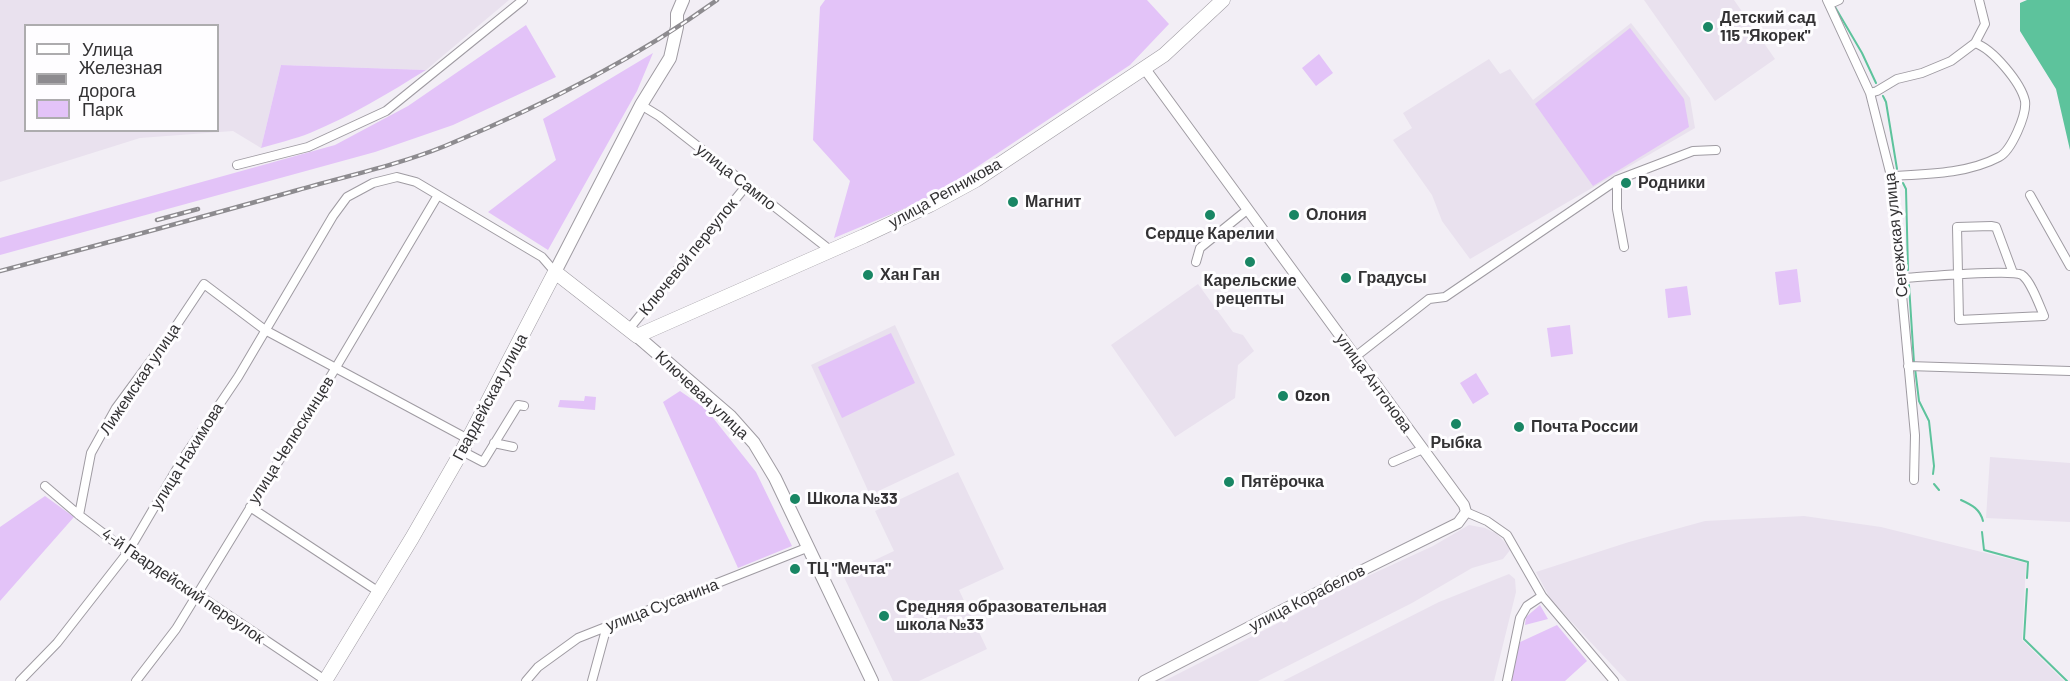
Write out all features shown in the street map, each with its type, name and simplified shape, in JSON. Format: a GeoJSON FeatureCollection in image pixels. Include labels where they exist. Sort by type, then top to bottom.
{"type":"FeatureCollection","features":[{"type":"Feature","properties":{"kind":"main road","name":"Гвардейская улица"},"geometry":{"type":"LineString","coordinates":[[325,681],[465,445],[641,105],[670,58],[677,27],[677,14],[683,0]]}},
{"type":"Feature","properties":{"kind":"main road","name":"улица Репникова"},"geometry":{"type":"LineString","coordinates":[[633,333],[830,250],[930,205],[976,180],[1164,55],[1223,0]]}},
{"type":"Feature","properties":{"kind":"main road","name":"Ключевая улица"},"geometry":{"type":"LineString","coordinates":[[555,272],[633,333],[730,416],[754,443],[775,478],[872,681]]}},
{"type":"Feature","properties":{"kind":"street"},"geometry":{"type":"LineString","coordinates":[[237,165],[308,147],[386,111],[523,0]]}},
{"type":"Feature","properties":{"kind":"street"},"geometry":{"type":"LineString","coordinates":[[1828,2],[1839,0]]}},
{"type":"Feature","properties":{"kind":"street"},"geometry":{"type":"LineString","coordinates":[[1870,93],[1897,79],[1922,74],[1951,61],[1976,44],[1984,24],[1979,0]]}},
{"type":"Feature","properties":{"kind":"street","name":"Сегежская улица"},"geometry":{"type":"LineString","coordinates":[[1828,2],[1870,93],[1892,176],[1915,435],[1914,480]]}},
{"type":"Feature","properties":{"kind":"street"},"geometry":{"type":"LineString","coordinates":[[1892,176],[1939,173],[1976,167],[2002,156],[2018,133],[2025,102],[2014,79],[1984,46],[1976,44]]}},
{"type":"Feature","properties":{"kind":"street","name":"улица Антонова"},"geometry":{"type":"LineString","coordinates":[[1144,69],[1423,449],[1466,512]]}},
{"type":"Feature","properties":{"kind":"street","name":"улица Сампо"},"geometry":{"type":"LineString","coordinates":[[641,105],[659,116],[830,250]]}},
{"type":"Feature","properties":{"kind":"street"},"geometry":{"type":"LineString","coordinates":[[1355,357],[1429,299],[1444,297],[1617,180],[1693,151],[1716,150]]}},
{"type":"Feature","properties":{"kind":"street","name":"улица Нахимова"},"geometry":{"type":"LineString","coordinates":[[20,681],[57,643],[128,552],[182,460],[238,377],[333,216],[347,197],[373,183],[397,177],[416,182],[542,257],[555,272]]}},
{"type":"Feature","properties":{"kind":"street"},"geometry":{"type":"LineString","coordinates":[[1617,180],[1617,209],[1624,247]]}},
{"type":"Feature","properties":{"kind":"street","name":"Ключевой переулок"},"geometry":{"type":"LineString","coordinates":[[633,333],[747,185]]}},
{"type":"Feature","properties":{"kind":"street","name":"улица Челюскинцев"},"geometry":{"type":"LineString","coordinates":[[136,681],[176,629],[438,195]]}},
{"type":"Feature","properties":{"kind":"street"},"geometry":{"type":"LineString","coordinates":[[2030,195],[2070,266]]}},
{"type":"Feature","properties":{"kind":"street"},"geometry":{"type":"LineString","coordinates":[[1196,262],[1200,248],[1247,210]]}},
{"type":"Feature","properties":{"kind":"street"},"geometry":{"type":"LineString","coordinates":[[1902,278],[1958,275],[2013,273],[2025,278],[2044,316],[1959,320],[1958,275],[1957,227],[1996,227],[2013,273]]}},
{"type":"Feature","properties":{"kind":"street","name":"Лижемская улица"},"geometry":{"type":"LineString","coordinates":[[79,514],[91,453],[116,408],[204,284],[265,330]]}},
{"type":"Feature","properties":{"kind":"street"},"geometry":{"type":"LineString","coordinates":[[265,330],[465,445],[483,462],[518,405],[524,406]]}},
{"type":"Feature","properties":{"kind":"street"},"geometry":{"type":"LineString","coordinates":[[1909,366],[2070,371]]}},
{"type":"Feature","properties":{"kind":"street"},"geometry":{"type":"LineString","coordinates":[[494,443],[513,447]]}},
{"type":"Feature","properties":{"kind":"street"},"geometry":{"type":"LineString","coordinates":[[1394,462],[1423,449]]}},
{"type":"Feature","properties":{"kind":"street","name":"4-й Гвардейский переулок"},"geometry":{"type":"LineString","coordinates":[[45,486],[128,552],[197,594],[325,681]]}},
{"type":"Feature","properties":{"kind":"street"},"geometry":{"type":"LineString","coordinates":[[250,507],[379,592]]}},
{"type":"Feature","properties":{"kind":"street"},"geometry":{"type":"LineString","coordinates":[[1466,512],[1487,521],[1507,535],[1542,596],[1614,681]]}},
{"type":"Feature","properties":{"kind":"street","name":"улица Корабелов"},"geometry":{"type":"LineString","coordinates":[[1144,681],[1458,523],[1466,512]]}},
{"type":"Feature","properties":{"kind":"street","name":"улица Сусанина"},"geometry":{"type":"LineString","coordinates":[[526,681],[538,667],[578,638],[809,547]]}},
{"type":"Feature","properties":{"kind":"street"},"geometry":{"type":"LineString","coordinates":[[1507,681],[1520,618],[1527,606],[1542,596]]}},
{"type":"Feature","properties":{"kind":"street"},"geometry":{"type":"LineString","coordinates":[[592,681],[607,626]]}},
{"type":"Feature","properties":{"kind":"shaded area"},"geometry":{"type":"Polygon","coordinates":[[[0,0],[509,0],[426,70],[281,65],[261,148],[233,131],[140,138],[0,182],[0,0]]]}},
{"type":"Feature","properties":{"kind":"shaded area"},"geometry":{"type":"Polygon","coordinates":[[[1644,0],[1734,0],[1775,59],[1715,101],[1644,0]]]}},
{"type":"Feature","properties":{"kind":"shaded area"},"geometry":{"type":"Polygon","coordinates":[[[2027,0],[2070,0],[2070,150],[2056,89],[2020,31],[2020,3],[2027,0]]]}},
{"type":"Feature","properties":{"kind":"shaded area"},"geometry":{"type":"Polygon","coordinates":[[[1631,23],[1690,98],[1695,128],[1470,259],[1442,221],[1432,195],[1393,140],[1412,128],[1403,113],[1489,59],[1500,74],[1510,69],[1533,100],[1631,23]]]}},
{"type":"Feature","properties":{"kind":"shaded area"},"geometry":{"type":"Polygon","coordinates":[[[1198,284],[1233,332],[1243,335],[1254,351],[1238,365],[1235,398],[1175,437],[1111,345],[1198,284]]]}},
{"type":"Feature","properties":{"kind":"shaded area"},"geometry":{"type":"Polygon","coordinates":[[[895,325],[955,455],[870,495],[811,365],[895,325]]]}},
{"type":"Feature","properties":{"kind":"shaded area"},"geometry":{"type":"Polygon","coordinates":[[[1990,457],[2070,463],[2070,522],[1986,518],[1990,457]]]}},
{"type":"Feature","properties":{"kind":"shaded area"},"geometry":{"type":"Polygon","coordinates":[[[958,472],[1004,569],[959,590],[987,649],[919,681],[893,681],[843,575],[894,551],[875,511],[958,472]]]}},
{"type":"Feature","properties":{"kind":"shaded area"},"geometry":{"type":"Polygon","coordinates":[[[1804,516],[1881,527],[2026,563],[2022,640],[2064,681],[1627,681],[1551,600],[1536,572],[1629,542],[1705,521],[1804,516]]]}},
{"type":"Feature","properties":{"kind":"shaded area"},"geometry":{"type":"Polygon","coordinates":[[[1469,525],[1485,528],[1497,534],[1511,549],[1503,559],[1472,568],[1412,603],[1258,681],[1164,681],[1296,614],[1331,593],[1433,546],[1469,525]]]}},
{"type":"Feature","properties":{"kind":"shaded area"},"geometry":{"type":"Polygon","coordinates":[[[1509,574],[1515,579],[1516,592],[1494,681],[1283,681],[1439,602],[1509,574]]]}},
{"type":"Feature","properties":{"kind":"green space"},"geometry":{"type":"Polygon","coordinates":[[[825,0],[1147,0],[1169,24],[1130,65],[932,197],[834,238],[850,181],[813,140],[820,7],[825,0]]]}},
{"type":"Feature","properties":{"kind":"green space"},"geometry":{"type":"Polygon","coordinates":[[[526,25],[556,77],[453,125],[375,152],[0,255],[0,238],[335,145],[408,106],[526,25]]]}},
{"type":"Feature","properties":{"kind":"green space"},"geometry":{"type":"Polygon","coordinates":[[[1630,28],[1684,99],[1689,127],[1593,186],[1535,104],[1630,28]]]}},
{"type":"Feature","properties":{"kind":"green space"},"geometry":{"type":"Polygon","coordinates":[[[653,53],[637,91],[548,250],[488,212],[556,160],[543,119],[653,53]]]}},
{"type":"Feature","properties":{"kind":"green space"},"geometry":{"type":"Polygon","coordinates":[[[1319,54],[1333,73],[1316,86],[1302,68],[1319,54]]]}},
{"type":"Feature","properties":{"kind":"green space"},"geometry":{"type":"Polygon","coordinates":[[[281,65],[426,70],[370,104],[340,119],[304,135],[261,148],[281,65]]]}},
{"type":"Feature","properties":{"kind":"green space"},"geometry":{"type":"Polygon","coordinates":[[[1797,269],[1801,302],[1779,305],[1775,272],[1797,269]]]}},
{"type":"Feature","properties":{"kind":"green space"},"geometry":{"type":"Polygon","coordinates":[[[1687,286],[1691,315],[1668,318],[1665,289],[1687,286]]]}},
{"type":"Feature","properties":{"kind":"green space"},"geometry":{"type":"Polygon","coordinates":[[[1570,325],[1573,354],[1551,357],[1547,328],[1570,325]]]}},
{"type":"Feature","properties":{"kind":"green space"},"geometry":{"type":"Polygon","coordinates":[[[891,333],[915,383],[842,418],[818,367],[891,333]]]}},
{"type":"Feature","properties":{"kind":"green space"},"geometry":{"type":"Polygon","coordinates":[[[1476,373],[1489,394],[1473,404],[1460,383],[1476,373]]]}},
{"type":"Feature","properties":{"kind":"green space"},"geometry":{"type":"Polygon","coordinates":[[[680,391],[706,409],[756,472],[792,546],[738,568],[663,402],[680,391]]]}},
{"type":"Feature","properties":{"kind":"green space"},"geometry":{"type":"Polygon","coordinates":[[[585,396],[596,397],[595,410],[558,407],[560,400],[584,401],[585,396]]]}},
{"type":"Feature","properties":{"kind":"green space"},"geometry":{"type":"Polygon","coordinates":[[[45,496],[74,517],[0,601],[0,527],[45,496]]]}},
{"type":"Feature","properties":{"kind":"green space"},"geometry":{"type":"Polygon","coordinates":[[[1540,605],[1548,619],[1525,625],[1526,617],[1540,605]]]}},
{"type":"Feature","properties":{"kind":"green space"},"geometry":{"type":"Polygon","coordinates":[[[1557,625],[1587,661],[1565,681],[1511,681],[1518,643],[1557,625]]]}},
{"type":"Feature","properties":{"kind":"waterway"},"geometry":{"type":"LineString","coordinates":[[1835,7],[1862,53],[1876,83]]}},
{"type":"Feature","properties":{"kind":"waterway"},"geometry":{"type":"LineString","coordinates":[[1883,96],[1886,102],[1897,169]]}},
{"type":"Feature","properties":{"kind":"waterway"},"geometry":{"type":"LineString","coordinates":[[1903,183],[1906,189],[1908,270]]}},
{"type":"Feature","properties":{"kind":"waterway"},"geometry":{"type":"LineString","coordinates":[[1909,285],[1914,363]]}},
{"type":"Feature","properties":{"kind":"waterway"},"geometry":{"type":"LineString","coordinates":[[1915,368],[1919,401],[1929,421],[1933,474]]}},
{"type":"Feature","properties":{"kind":"waterway"},"geometry":{"type":"LineString","coordinates":[[1934,484],[1939,490]]}},
{"type":"Feature","properties":{"kind":"waterway"},"geometry":{"type":"LineString","coordinates":[[1961,500],[1975,508],[1983,521]]}},
{"type":"Feature","properties":{"kind":"waterway"},"geometry":{"type":"LineString","coordinates":[[1982,532],[1984,550],[2028,562],[2027,578]]}},
{"type":"Feature","properties":{"kind":"waterway"},"geometry":{"type":"LineString","coordinates":[[2027,589],[2024,639],[2067,681]]}},
{"type":"Feature","properties":{"kind":"railway"},"geometry":{"type":"LineString","coordinates":[[0,271],[427,153],[481,131],[586,81],[653,43],[717,0]]}},
{"type":"Feature","properties":{"kind":"railway"},"geometry":{"type":"LineString","coordinates":[[157,220],[198,209]]}},
{"type":"Feature","properties":{"kind":"place","name":"Детский сад 115 \"Якорек\""},"geometry":{"type":"Point","coordinates":[1708,27]}},
{"type":"Feature","properties":{"kind":"place","name":"Родники"},"geometry":{"type":"Point","coordinates":[1626,183]}},
{"type":"Feature","properties":{"kind":"place","name":"Магнит"},"geometry":{"type":"Point","coordinates":[1013,202]}},
{"type":"Feature","properties":{"kind":"place","name":"Сердце Карелии"},"geometry":{"type":"Point","coordinates":[1210,215]}},
{"type":"Feature","properties":{"kind":"place","name":"Олония"},"geometry":{"type":"Point","coordinates":[1294,215]}},
{"type":"Feature","properties":{"kind":"place","name":"Карельские рецепты"},"geometry":{"type":"Point","coordinates":[1250,262]}},
{"type":"Feature","properties":{"kind":"place","name":"Хан Ган"},"geometry":{"type":"Point","coordinates":[868,275]}},
{"type":"Feature","properties":{"kind":"place","name":"Градусы"},"geometry":{"type":"Point","coordinates":[1346,278]}},
{"type":"Feature","properties":{"kind":"place","name":"Ozon"},"geometry":{"type":"Point","coordinates":[1283,396]}},
{"type":"Feature","properties":{"kind":"place","name":"Рыбка"},"geometry":{"type":"Point","coordinates":[1456,424]}},
{"type":"Feature","properties":{"kind":"place","name":"Почта России"},"geometry":{"type":"Point","coordinates":[1519,427]}},
{"type":"Feature","properties":{"kind":"place","name":"Пятёрочка"},"geometry":{"type":"Point","coordinates":[1229,482]}},
{"type":"Feature","properties":{"kind":"place","name":"Школа №33"},"geometry":{"type":"Point","coordinates":[795,499]}},
{"type":"Feature","properties":{"kind":"place","name":"ТЦ \"Мечта\""},"geometry":{"type":"Point","coordinates":[795,569]}},
{"type":"Feature","properties":{"kind":"place","name":"Средняя образовательная школа №33"},"geometry":{"type":"Point","coordinates":[884,616]}}]}
